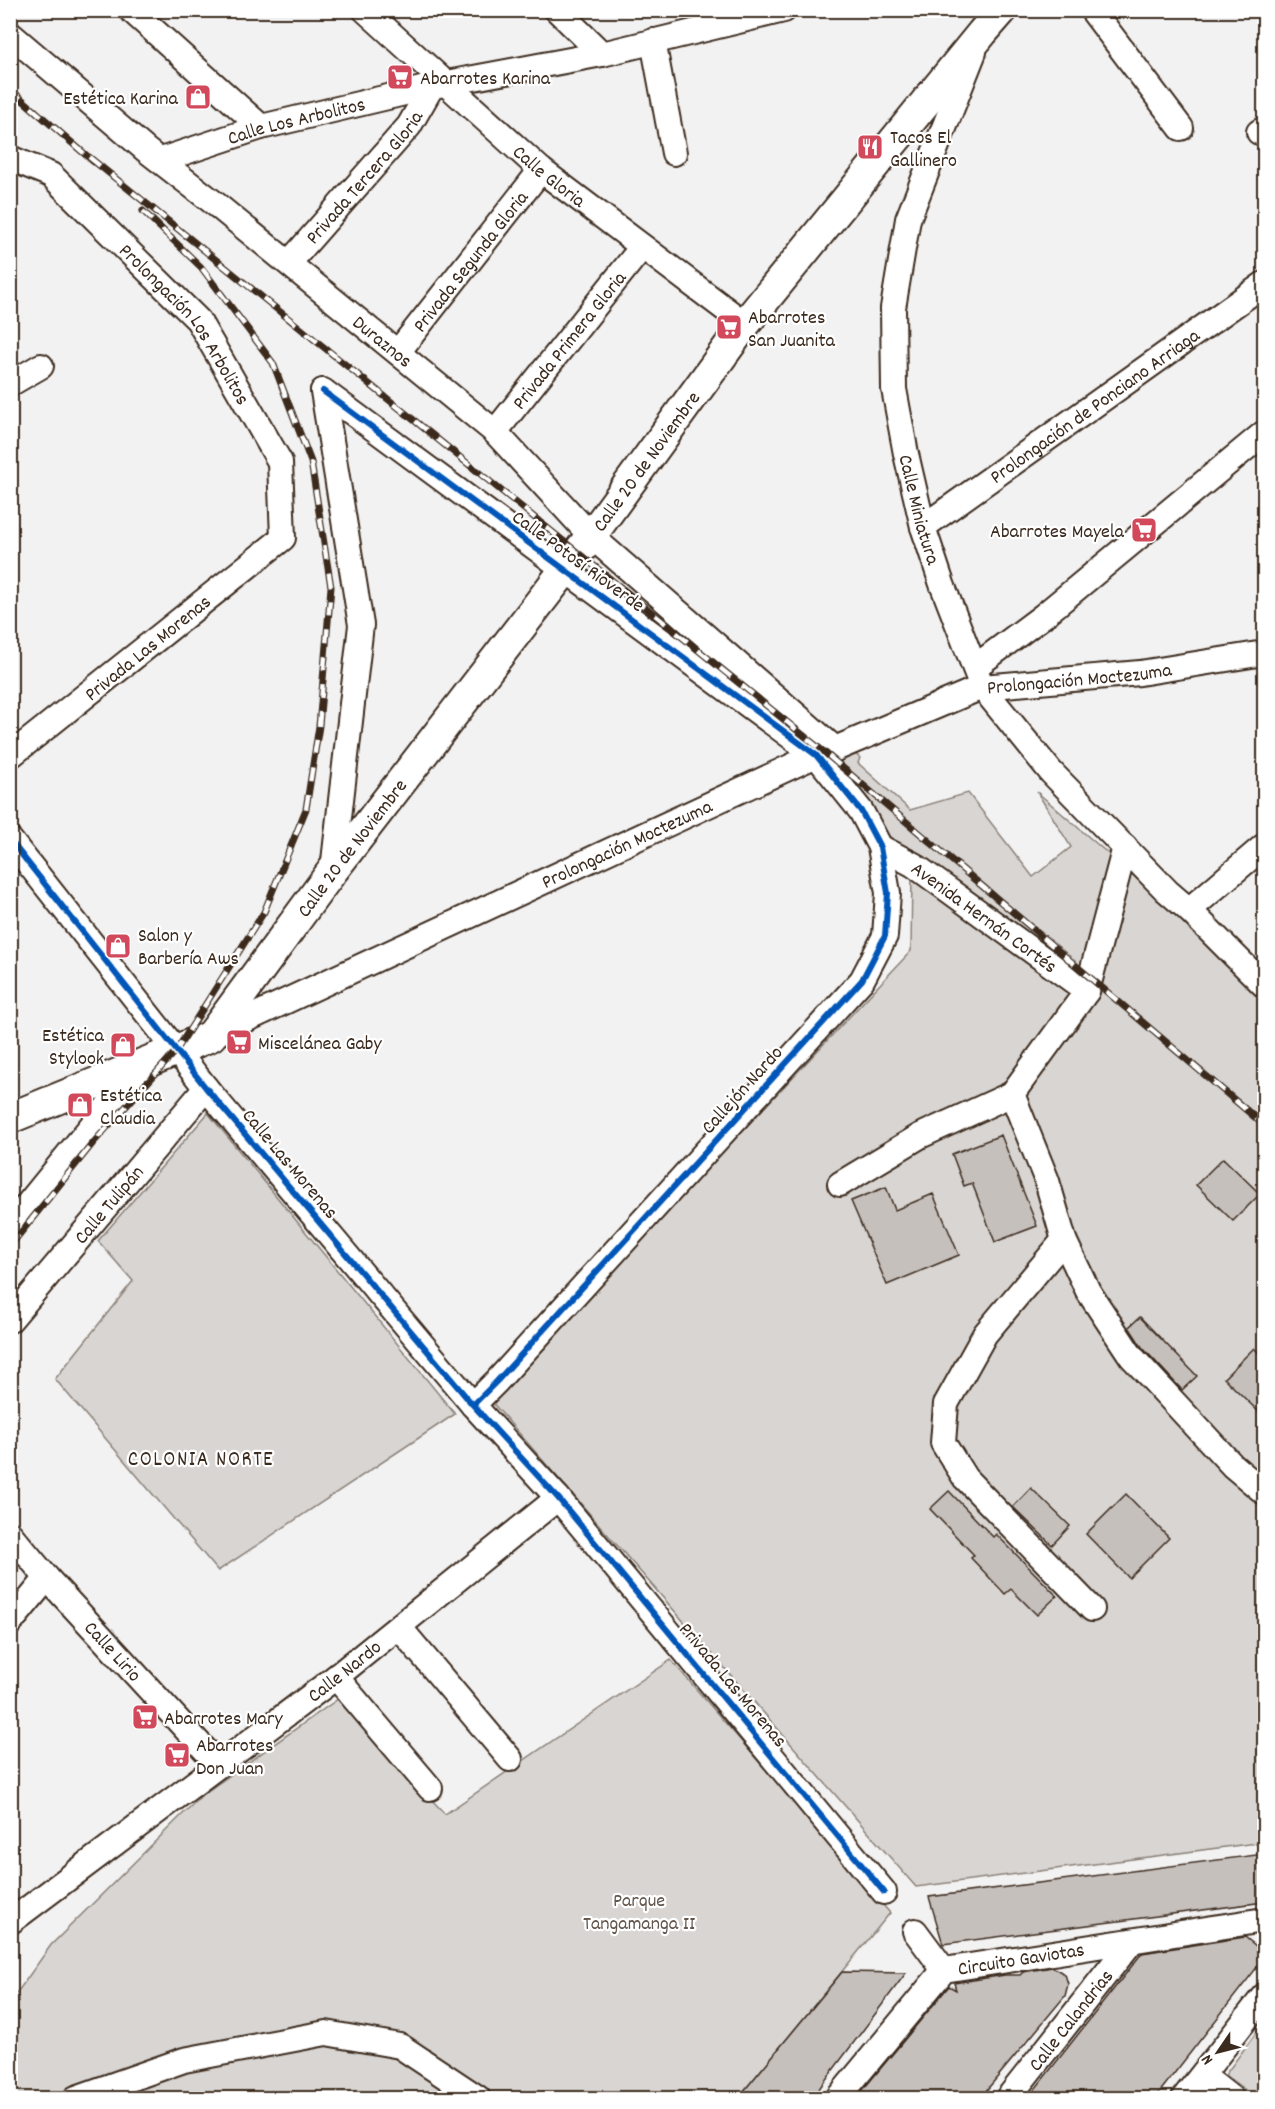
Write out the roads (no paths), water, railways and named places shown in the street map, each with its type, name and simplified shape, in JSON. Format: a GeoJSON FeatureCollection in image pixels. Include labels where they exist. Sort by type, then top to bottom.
{"type":"FeatureCollection","features":[{"type":"Feature","properties":{"kind":"main road","name":"Calle 20 de Noviembre"},"geometry":{"type":"LineString","coordinates":[[211,1036],[333,870],[565,571],[745,324],[1002,10]]}},
{"type":"Feature","properties":{"kind":"main road","name":"Prolongación Moctezuma"},"geometry":{"type":"LineString","coordinates":[[10,1118],[211,1036]]}},
{"type":"Feature","properties":{"kind":"street"},"geometry":{"type":"LineString","coordinates":[[131,10],[261,127]]}},
{"type":"Feature","properties":{"kind":"street","name":"Calle Gloria"},"geometry":{"type":"LineString","coordinates":[[365,10],[440,85],[541,170],[745,324]]}},
{"type":"Feature","properties":{"kind":"street"},"geometry":{"type":"LineString","coordinates":[[556,10],[602,54]]}},
{"type":"Feature","properties":{"kind":"street"},"geometry":{"type":"LineString","coordinates":[[1092,10],[1181,128]]}},
{"type":"Feature","properties":{"kind":"street","name":"Calle Los Arbolitos"},"geometry":{"type":"LineString","coordinates":[[161,160],[261,127],[440,85],[602,54],[781,11]]}},
{"type":"Feature","properties":{"kind":"street","name":"Calle Miniatura"},"geometry":{"type":"LineString","coordinates":[[982,33],[908,219],[893,308],[894,389],[923,527],[942,584],[979,677],[1051,772],[1167,891],[1264,985]]}},
{"type":"Feature","properties":{"kind":"street","name":"Duraznos"},"geometry":{"type":"LineString","coordinates":[[10,34],[146,150],[289,263],[495,432],[591,536]]}},
{"type":"Feature","properties":{"kind":"street"},"geometry":{"type":"LineString","coordinates":[[653,41],[674,153]]}},
{"type":"Feature","properties":{"kind":"street","name":"Privada Tercera Gloria"},"geometry":{"type":"LineString","coordinates":[[289,263],[410,126],[440,85]]}},
{"type":"Feature","properties":{"kind":"street","name":"Prolongación Los Arbolitos"},"geometry":{"type":"LineString","coordinates":[[10,158],[51,175],[198,320],[280,462],[283,538]]}},
{"type":"Feature","properties":{"kind":"street","name":"Privada Segunda Gloria"},"geometry":{"type":"LineString","coordinates":[[398,352],[541,170]]}},
{"type":"Feature","properties":{"kind":"street","name":"Privada Primera Gloria"},"geometry":{"type":"LineString","coordinates":[[495,432],[642,247]]}},
{"type":"Feature","properties":{"kind":"street","name":"Prolongación de Ponciano Arriaga"},"geometry":{"type":"LineString","coordinates":[[923,527],[1264,284]]}},
{"type":"Feature","properties":{"kind":"street"},"geometry":{"type":"LineString","coordinates":[[10,384],[41,366]]}},
{"type":"Feature","properties":{"kind":"street","name":"Calle Potosí Rioverde"},"geometry":{"type":"LineString","coordinates":[[333,870],[361,625],[323,391],[565,571],[825,752]]}},
{"type":"Feature","properties":{"kind":"street"},"geometry":{"type":"LineString","coordinates":[[979,677],[1052,609],[1264,433]]}},
{"type":"Feature","properties":{"kind":"street","name":"Calle Potosí Rioverde"},"geometry":{"type":"LineString","coordinates":[[591,536],[825,752]]}},
{"type":"Feature","properties":{"kind":"street","name":"Privada Las Morenas"},"geometry":{"type":"LineString","coordinates":[[10,756],[283,538]]}},
{"type":"Feature","properties":{"kind":"street","name":"Prolongación Moctezuma"},"geometry":{"type":"LineString","coordinates":[[211,1036],[825,752],[979,677],[1140,673],[1264,653]]}},
{"type":"Feature","properties":{"kind":"street","name":"Callejón Nardo"},"geometry":{"type":"LineString","coordinates":[[473,1405],[862,980],[885,936],[888,893],[880,847],[825,752]]}},
{"type":"Feature","properties":{"kind":"street"},"geometry":{"type":"LineString","coordinates":[[1189,910],[1264,846]]}},
{"type":"Feature","properties":{"kind":"street","name":"Avenida Hernán Cortés"},"geometry":{"type":"LineString","coordinates":[[880,847],[914,864],[1087,991]]}},
{"type":"Feature","properties":{"kind":"street"},"geometry":{"type":"LineString","coordinates":[[840,1184],[920,1136],[1012,1094],[1087,991],[1125,847]]}},
{"type":"Feature","properties":{"kind":"street","name":"Calle Las Morenas"},"geometry":{"type":"LineString","coordinates":[[15,856],[206,1088],[473,1405],[558,1498]]}},
{"type":"Feature","properties":{"kind":"street"},"geometry":{"type":"LineString","coordinates":[[10,1226],[141,1065]]}},
{"type":"Feature","properties":{"kind":"street","name":"Calle Tulipán"},"geometry":{"type":"LineString","coordinates":[[10,1320],[206,1088]]}},
{"type":"Feature","properties":{"kind":"street"},"geometry":{"type":"LineString","coordinates":[[1012,1094],[1047,1181],[1064,1240],[1088,1291],[1131,1356],[1233,1466],[1264,1492]]}},
{"type":"Feature","properties":{"kind":"street"},"geometry":{"type":"LineString","coordinates":[[1064,1240],[985,1334],[946,1404],[943,1443],[965,1478],[1092,1609]]}},
{"type":"Feature","properties":{"kind":"street","name":"Privada Las Morenas"},"geometry":{"type":"LineString","coordinates":[[558,1498],[884,1892]]}},
{"type":"Feature","properties":{"kind":"street","name":"Calle Nardo"},"geometry":{"type":"LineString","coordinates":[[10,1922],[336,1677],[558,1498]]}},
{"type":"Feature","properties":{"kind":"street","name":"Calle Lirio"},"geometry":{"type":"LineString","coordinates":[[10,1534],[47,1578],[219,1766]]}},
{"type":"Feature","properties":{"kind":"street"},"geometry":{"type":"LineString","coordinates":[[10,1623],[47,1578]]}},
{"type":"Feature","properties":{"kind":"street"},"geometry":{"type":"LineString","coordinates":[[399,1627],[510,1759]]}},
{"type":"Feature","properties":{"kind":"street"},"geometry":{"type":"LineString","coordinates":[[336,1677],[430,1788]]}},
{"type":"Feature","properties":{"kind":"street","name":"Circuito Gaviotas"},"geometry":{"type":"LineString","coordinates":[[838,2098],[944,1970],[1264,1920]]}},
{"type":"Feature","properties":{"kind":"street"},"geometry":{"type":"LineString","coordinates":[[915,1930],[944,1970]]}},
{"type":"Feature","properties":{"kind":"street","name":"Calle Calandrias"},"geometry":{"type":"LineString","coordinates":[[1008,2098],[1132,1941]]}},
{"type":"Feature","properties":{"kind":"street"},"geometry":{"type":"LineString","coordinates":[[1185,2098],[1264,1996]]}},
{"type":"Feature","properties":{"kind":"street"},"geometry":{"type":"LineString","coordinates":[[76,2098],[184,2060],[326,2033],[400,2046],[478,2098]]}},
{"type":"Feature","properties":{"kind":"street"},"geometry":{"type":"LineString","coordinates":[[1203,2076],[1231,2098]]}},
{"type":"Feature","properties":{"kind":"railway"},"geometry":{"type":"LineString","coordinates":[[10,89],[94,162]]}},
{"type":"Feature","properties":{"kind":"railway"},"geometry":{"type":"LineString","coordinates":[[89,157],[824,752],[1264,1125]]}},
{"type":"Feature","properties":{"kind":"railway"},"geometry":{"type":"LineString","coordinates":[[10,1246],[93,1143],[176,1051],[264,912],[306,809],[319,726],[331,587],[311,462],[273,363],[201,267],[143,211]]}},
{"type":"Feature","properties":{"kind":"place","name":"Abarrotes Karina"},"geometry":{"type":"Point","coordinates":[400,77]}},
{"type":"Feature","properties":{"kind":"place","name":"Estética Karina"},"geometry":{"type":"Point","coordinates":[198,97]}},
{"type":"Feature","properties":{"kind":"place","name":"Tacos El Gallinero"},"geometry":{"type":"Point","coordinates":[870,147]}},
{"type":"Feature","properties":{"kind":"place","name":"Abarrotes San Juanita"},"geometry":{"type":"Point","coordinates":[729,327]}},
{"type":"Feature","properties":{"kind":"place","name":"Abarrotes Mayela"},"geometry":{"type":"Point","coordinates":[1144,530]}},
{"type":"Feature","properties":{"kind":"place","name":"Salon y Barbería Aws"},"geometry":{"type":"Point","coordinates":[118,946]}},
{"type":"Feature","properties":{"kind":"place","name":"Miscelánea Gaby"},"geometry":{"type":"Point","coordinates":[239,1042]}},
{"type":"Feature","properties":{"kind":"place","name":"Estética Stylook"},"geometry":{"type":"Point","coordinates":[123,1045]}},
{"type":"Feature","properties":{"kind":"place","name":"Estética Claudia"},"geometry":{"type":"Point","coordinates":[80,1105]}},
{"type":"Feature","properties":{"kind":"place","name":"Abarrotes Mary"},"geometry":{"type":"Point","coordinates":[145,1717]}},
{"type":"Feature","properties":{"kind":"place","name":"Abarrotes Don Juan"},"geometry":{"type":"Point","coordinates":[177,1755]}},
{"type":"Feature","properties":{"kind":"district","name":"COLONIA NORTE"},"geometry":{"type":"Point","coordinates":[201,1458]}},
{"type":"Feature","properties":{"kind":"park label","name":"Parque Tangamanga II"},"geometry":{"type":"Point","coordinates":[639,1910]}}]}
